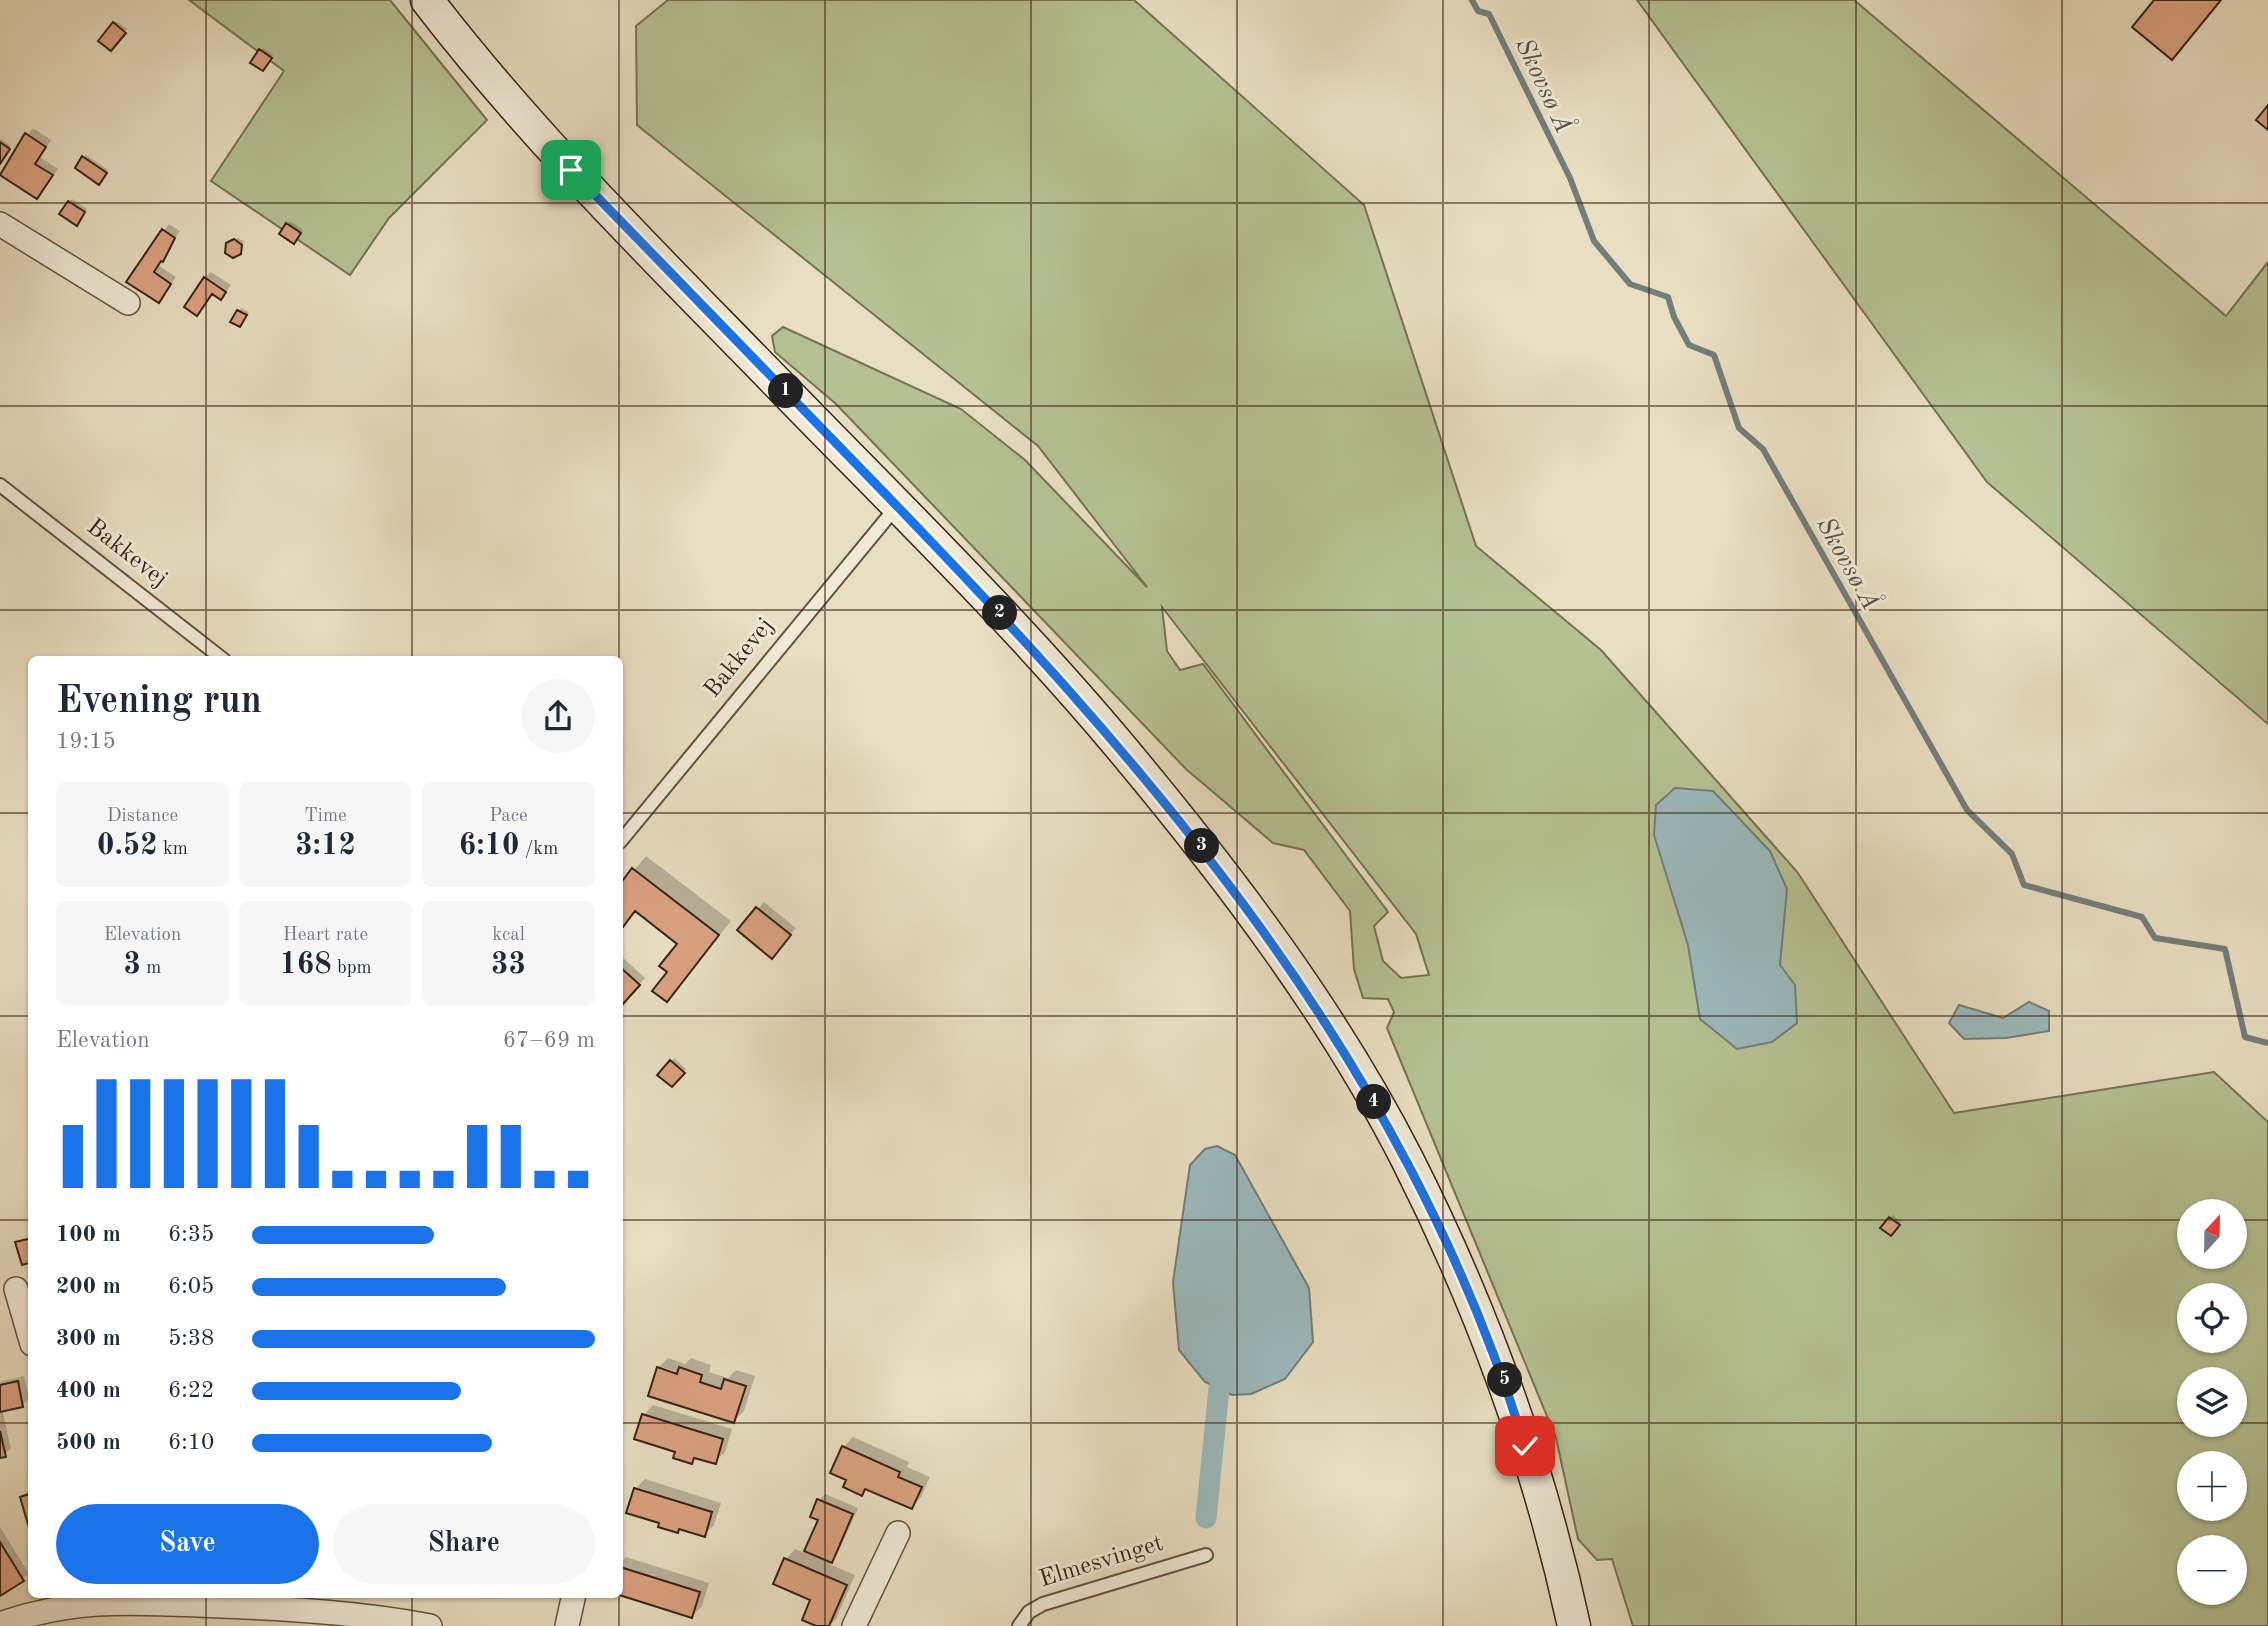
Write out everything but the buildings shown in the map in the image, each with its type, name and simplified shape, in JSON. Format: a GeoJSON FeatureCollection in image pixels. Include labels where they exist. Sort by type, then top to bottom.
{"type":"FeatureCollection","features":[{"type":"Feature","properties":{"kind":"main road"},"geometry":{"type":"LineString","coordinates":[[427,0],[571,170],[1027,642],[1121,748],[1209,855],[1320,1012],[1405,1154],[1465,1283],[1505,1380],[1545,1511],[1574,1626]]}},
{"type":"Feature","properties":{"kind":"street"},"geometry":{"type":"LineString","coordinates":[[0,224],[128,303]]}},
{"type":"Feature","properties":{"kind":"street"},"geometry":{"type":"LineString","coordinates":[[16,1289],[28,1330]]}},
{"type":"Feature","properties":{"kind":"street"},"geometry":{"type":"LineString","coordinates":[[854,1626],[898,1533]]}},
{"type":"Feature","properties":{"kind":"street"},"geometry":{"type":"LineString","coordinates":[[0,1624],[34,1612],[103,1598],[303,1602],[430,1626]]}},
{"type":"Feature","properties":{"kind":"street"},"geometry":{"type":"LineString","coordinates":[[567,1626],[573,1598]]}},
{"type":"Feature","properties":{"kind":"lane","name":"Bakkevej"},"geometry":{"type":"LineString","coordinates":[[0,485],[219,656]]}},
{"type":"Feature","properties":{"kind":"lane","name":"Bakkevej"},"geometry":{"type":"LineString","coordinates":[[623,838],[897,506]]}},
{"type":"Feature","properties":{"kind":"lane","name":"Elmesvinget"},"geometry":{"type":"LineString","coordinates":[[1019,1626],[1029,1612],[1043,1604],[1206,1555]]}},
{"type":"Feature","properties":{"kind":"green space"},"geometry":{"type":"Polygon","coordinates":[[[189,0],[390,0],[487,120],[389,218],[350,275],[211,181],[284,71],[189,0]]]}},
{"type":"Feature","properties":{"kind":"green space"},"geometry":{"type":"Polygon","coordinates":[[[668,0],[1134,0],[1364,205],[1476,546],[1601,650],[1798,873],[1954,1113],[2214,1072],[2268,1122],[2268,1626],[1633,1626],[1612,1559],[1597,1560],[1578,1539],[1556,1438],[1387,1028],[1394,1012],[1388,999],[1363,998],[1354,969],[1350,911],[1304,850],[1273,843],[1186,769],[836,404],[775,352],[772,336],[783,327],[961,409],[1025,460],[1147,587],[1038,446],[637,125],[636,26],[668,0]],[[1162,607],[1167,651],[1180,670],[1203,664],[1388,912],[1374,926],[1383,961],[1401,978],[1429,975],[1416,934],[1162,607]]]}},
{"type":"Feature","properties":{"kind":"green space"},"geometry":{"type":"Polygon","coordinates":[[[1637,0],[1854,0],[2226,316],[2268,262],[2268,724],[1987,482],[1637,0]]]}},
{"type":"Feature","properties":{"kind":"water"},"geometry":{"type":"Polygon","coordinates":[[[1675,788],[1713,791],[1770,851],[1787,889],[1780,965],[1795,985],[1797,1023],[1772,1042],[1737,1049],[1700,1019],[1688,945],[1654,835],[1656,805],[1675,788]]]}},
{"type":"Feature","properties":{"kind":"water"},"geometry":{"type":"Polygon","coordinates":[[[2029,1002],[2049,1011],[2049,1031],[2006,1038],[1964,1039],[1949,1023],[1959,1005],[2003,1018],[2029,1002]]]}},
{"type":"Feature","properties":{"kind":"water"},"geometry":{"type":"Polygon","coordinates":[[[1217,1146],[1235,1155],[1309,1288],[1313,1342],[1285,1379],[1251,1394],[1232,1395],[1205,1382],[1179,1350],[1173,1282],[1190,1165],[1205,1149],[1217,1146]]]}},
{"type":"Feature","properties":{"kind":"waterway","name":"Skovsø Å"},"geometry":{"type":"LineString","coordinates":[[1472,0],[1478,11],[1489,14],[1570,178],[1594,241],[1630,284],[1668,297],[1674,317],[1689,345],[1714,355],[1739,428],[1763,449],[1967,810],[2012,854],[2024,885],[2142,917],[2155,938],[2225,949],[2245,1037],[2268,1043]]}},
{"type":"Feature","properties":{"kind":"waterway"},"geometry":{"type":"LineString","coordinates":[[1206,1518],[1219,1388]]}},
{"type":"Feature","properties":{"kind":"route"},"geometry":{"type":"LineString","coordinates":[[571,170],[1027,642],[1121,748],[1209,855],[1320,1012],[1405,1154],[1455,1259],[1505,1380],[1525,1446]]}}]}
